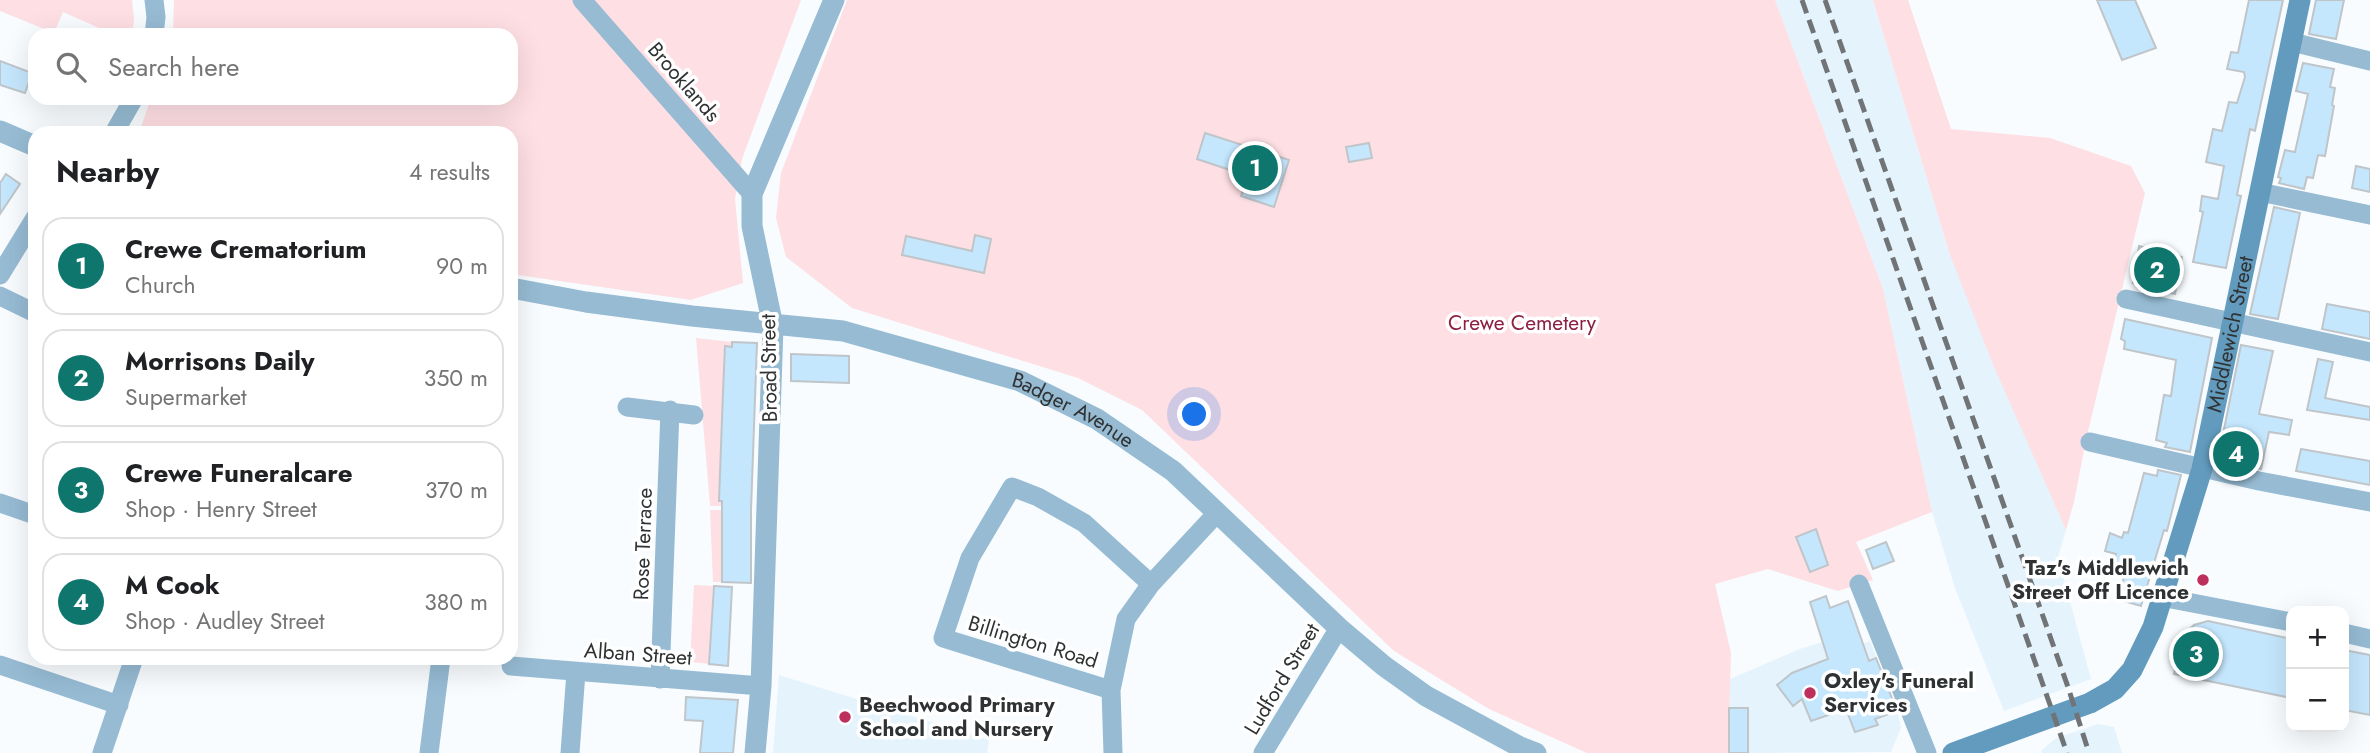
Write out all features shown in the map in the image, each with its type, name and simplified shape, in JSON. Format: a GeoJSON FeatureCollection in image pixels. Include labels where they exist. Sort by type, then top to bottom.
{"type":"FeatureCollection","features":[{"type":"Feature","properties":{"kind":"main road","name":"Middlewich Street"},"geometry":{"type":"LineString","coordinates":[[1953,753],[2090,704],[2115,689],[2132,670],[2153,627],[2202,469],[2300,0]]}},
{"type":"Feature","properties":{"kind":"street"},"geometry":{"type":"LineString","coordinates":[[154,0],[155,28]]}},
{"type":"Feature","properties":{"kind":"street","name":"Brooklands"},"geometry":{"type":"LineString","coordinates":[[582,0],[752,194]]}},
{"type":"Feature","properties":{"kind":"street","name":"Broad Street"},"geometry":{"type":"LineString","coordinates":[[755,753],[761,686],[774,326],[752,226],[752,194],[834,0]]}},
{"type":"Feature","properties":{"kind":"street"},"geometry":{"type":"LineString","coordinates":[[2292,42],[2370,61]]}},
{"type":"Feature","properties":{"kind":"street"},"geometry":{"type":"LineString","coordinates":[[118,126],[130,105]]}},
{"type":"Feature","properties":{"kind":"street"},"geometry":{"type":"LineString","coordinates":[[0,131],[28,143]]}},
{"type":"Feature","properties":{"kind":"street"},"geometry":{"type":"LineString","coordinates":[[2260,192],[2370,215]]}},
{"type":"Feature","properties":{"kind":"street"},"geometry":{"type":"LineString","coordinates":[[0,275],[28,229]]}},
{"type":"Feature","properties":{"kind":"street","name":"Badger Avenue"},"geometry":{"type":"LineString","coordinates":[[518,289],[586,302],[774,326],[843,331],[1020,381],[1097,419],[1173,471],[1339,628],[1384,666],[1426,696],[1536,753]]}},
{"type":"Feature","properties":{"kind":"street"},"geometry":{"type":"LineString","coordinates":[[0,296],[28,310]]}},
{"type":"Feature","properties":{"kind":"street"},"geometry":{"type":"LineString","coordinates":[[2126,299],[2370,352]]}},
{"type":"Feature","properties":{"kind":"street"},"geometry":{"type":"LineString","coordinates":[[627,407],[670,410],[694,415]]}},
{"type":"Feature","properties":{"kind":"street","name":"Rose Terrace"},"geometry":{"type":"LineString","coordinates":[[660,679],[670,410]]}},
{"type":"Feature","properties":{"kind":"street"},"geometry":{"type":"LineString","coordinates":[[2090,442],[2202,469],[2370,502]]}},
{"type":"Feature","properties":{"kind":"street","name":"Billington Road"},"geometry":{"type":"LineString","coordinates":[[1111,690],[943,638],[970,558],[1012,486],[1038,497],[1084,523],[1151,584]]}},
{"type":"Feature","properties":{"kind":"street"},"geometry":{"type":"LineString","coordinates":[[0,503],[28,513]]}},
{"type":"Feature","properties":{"kind":"street"},"geometry":{"type":"LineString","coordinates":[[1114,753],[1111,690],[1126,619],[1151,584],[1217,513]]}},
{"type":"Feature","properties":{"kind":"street"},"geometry":{"type":"LineString","coordinates":[[1859,584],[1914,728],[1927,753]]}},
{"type":"Feature","properties":{"kind":"street"},"geometry":{"type":"LineString","coordinates":[[2161,597],[2286,621]]}},
{"type":"Feature","properties":{"kind":"street","name":"Ludford Street"},"geometry":{"type":"LineString","coordinates":[[1263,753],[1339,628]]}},
{"type":"Feature","properties":{"kind":"street"},"geometry":{"type":"LineString","coordinates":[[2349,634],[2370,639]]}},
{"type":"Feature","properties":{"kind":"street"},"geometry":{"type":"LineString","coordinates":[[0,665],[119,705]]}},
{"type":"Feature","properties":{"kind":"street"},"geometry":{"type":"LineString","coordinates":[[102,753],[132,665]]}},
{"type":"Feature","properties":{"kind":"street"},"geometry":{"type":"LineString","coordinates":[[429,753],[440,665]]}},
{"type":"Feature","properties":{"kind":"street","name":"Alban Street"},"geometry":{"type":"LineString","coordinates":[[511,666],[761,686]]}},
{"type":"Feature","properties":{"kind":"street"},"geometry":{"type":"LineString","coordinates":[[570,753],[576,672]]}},
{"type":"Feature","properties":{"kind":"shaded area"},"geometry":{"type":"Polygon","coordinates":[[[1775,0],[1873,0],[1950,255],[2066,530],[2058,557],[2091,679],[2004,711],[1955,588],[1932,512],[1883,289],[1775,0]]]}},
{"type":"Feature","properties":{"kind":"shaded area","name":"Oxley's Funeral Services"},"geometry":{"type":"Polygon","coordinates":[[[1870,641],[1901,728],[1891,752],[1728,753],[1730,679],[1822,642],[1828,656],[1870,641]]]}},
{"type":"Feature","properties":{"kind":"shaded area","name":"Beechwood Primary School and Nursery"},"geometry":{"type":"Polygon","coordinates":[[[779,675],[989,740],[987,753],[773,753],[779,675]]]}},
{"type":"Feature","properties":{"kind":"shaded area"},"geometry":{"type":"Polygon","coordinates":[[[2098,724],[2114,727],[2122,753],[2041,751],[2056,738],[2098,724]]]}},
{"type":"Feature","properties":{"kind":"green space"},"geometry":{"type":"Polygon","coordinates":[[[0,0],[132,0],[134,19],[133,28],[99,28],[63,12],[56,28],[42,28],[0,11],[0,0]]]}},
{"type":"Feature","properties":{"kind":"green space"},"geometry":{"type":"Polygon","coordinates":[[[174,0],[801,0],[742,159],[735,199],[743,283],[691,300],[518,275],[518,126],[141,126],[149,105],[518,105],[518,28],[173,28],[174,0]]]}},
{"type":"Feature","properties":{"kind":"green space","name":"Crewe Cemetery"},"geometry":{"type":"Polygon","coordinates":[[[847,0],[1775,0],[1883,289],[1932,512],[1856,542],[1873,580],[1838,591],[1768,569],[1715,584],[1731,653],[1728,753],[1587,753],[1489,709],[1394,651],[1142,410],[1078,378],[852,308],[786,257],[776,218],[781,173],[847,0]]]}},
{"type":"Feature","properties":{"kind":"green space"},"geometry":{"type":"Polygon","coordinates":[[[1873,0],[1908,0],[1951,129],[2050,138],[2131,166],[2145,193],[2066,530],[1994,367],[1950,255],[1873,0]]]}},
{"type":"Feature","properties":{"kind":"green space"},"geometry":{"type":"Polygon","coordinates":[[[696,338],[732,342],[732,347],[724,347],[724,361],[731,362],[731,369],[724,369],[723,383],[731,391],[723,391],[722,407],[730,408],[730,415],[722,415],[721,429],[730,430],[730,433],[721,433],[721,441],[729,450],[721,450],[720,470],[729,471],[728,481],[719,481],[719,500],[728,501],[728,506],[710,506],[696,338]]]}},
{"type":"Feature","properties":{"kind":"green space"},"geometry":{"type":"Polygon","coordinates":[[[710,510],[730,510],[722,577],[730,577],[730,582],[713,582],[710,510]]]}},
{"type":"Feature","properties":{"kind":"green space"},"geometry":{"type":"Polygon","coordinates":[[[694,585],[713,586],[709,664],[690,662],[694,585]]]}},
{"type":"Feature","properties":{"kind":"building"},"geometry":{"type":"Polygon","coordinates":[[[2097,0],[2135,0],[2156,48],[2122,60],[2097,0]]]}},
{"type":"Feature","properties":{"kind":"building"},"geometry":{"type":"Polygon","coordinates":[[[2249,0],[2283,0],[2255,131],[2250,129],[2237,195],[2241,196],[2226,268],[2193,262],[2203,212],[2200,211],[2202,196],[2218,199],[2224,166],[2206,162],[2213,129],[2222,131],[2229,102],[2237,103],[2245,77],[2244,72],[2227,69],[2231,52],[2238,53],[2249,0]]]}},
{"type":"Feature","properties":{"kind":"building"},"geometry":{"type":"Polygon","coordinates":[[[2316,0],[2344,0],[2336,39],[2309,34],[2316,0]]]}},
{"type":"Feature","properties":{"kind":"building"},"geometry":{"type":"Polygon","coordinates":[[[0,61],[28,72],[25,93],[0,85],[0,61]]]}},
{"type":"Feature","properties":{"kind":"building"},"geometry":{"type":"Polygon","coordinates":[[[2303,63],[2334,69],[2330,87],[2335,88],[2325,156],[2318,155],[2313,178],[2307,177],[2304,189],[2279,183],[2281,178],[2278,177],[2285,150],[2295,152],[2308,94],[2296,91],[2303,63]]]}},
{"type":"Feature","properties":{"kind":"building"},"geometry":{"type":"Polygon","coordinates":[[[1205,133],[1289,160],[1274,207],[1241,196],[1248,176],[1197,159],[1205,133]]]}},
{"type":"Feature","properties":{"kind":"building"},"geometry":{"type":"Polygon","coordinates":[[[1369,143],[1372,158],[1349,162],[1346,147],[1369,143]]]}},
{"type":"Feature","properties":{"kind":"building"},"geometry":{"type":"Polygon","coordinates":[[[2356,166],[2370,169],[2370,192],[2352,188],[2356,166]]]}},
{"type":"Feature","properties":{"kind":"building"},"geometry":{"type":"Polygon","coordinates":[[[6,174],[20,184],[0,214],[0,183],[6,174]]]}},
{"type":"Feature","properties":{"kind":"building"},"geometry":{"type":"Polygon","coordinates":[[[2274,207],[2300,213],[2278,319],[2250,314],[2274,207]]]}},
{"type":"Feature","properties":{"kind":"building"},"geometry":{"type":"Polygon","coordinates":[[[975,235],[991,239],[984,273],[902,255],[906,236],[972,251],[975,235]]]}},
{"type":"Feature","properties":{"kind":"building"},"geometry":{"type":"Polygon","coordinates":[[[2139,246],[2182,257],[2175,294],[2133,283],[2139,246]]]}},
{"type":"Feature","properties":{"kind":"building"},"geometry":{"type":"Polygon","coordinates":[[[2327,304],[2370,312],[2370,339],[2322,329],[2327,304]]]}},
{"type":"Feature","properties":{"kind":"building"},"geometry":{"type":"Polygon","coordinates":[[[2125,319],[2212,338],[2190,452],[2165,447],[2167,443],[2156,440],[2164,395],[2171,396],[2176,360],[2124,349],[2125,341],[2121,339],[2125,319]]]}},
{"type":"Feature","properties":{"kind":"building"},"geometry":{"type":"Polygon","coordinates":[[[732,342],[757,343],[751,583],[722,582],[722,501],[719,501],[723,392],[725,346],[732,347],[732,342]]]}},
{"type":"Feature","properties":{"kind":"building"},"geometry":{"type":"Polygon","coordinates":[[[2241,345],[2273,351],[2259,414],[2292,420],[2289,435],[2269,432],[2261,469],[2218,459],[2241,345]]]}},
{"type":"Feature","properties":{"kind":"building"},"geometry":{"type":"Polygon","coordinates":[[[791,354],[849,356],[849,383],[791,381],[791,354]]]}},
{"type":"Feature","properties":{"kind":"building"},"geometry":{"type":"Polygon","coordinates":[[[2318,359],[2333,362],[2325,398],[2370,407],[2370,420],[2307,410],[2318,359]]]}},
{"type":"Feature","properties":{"kind":"building"},"geometry":{"type":"Polygon","coordinates":[[[2301,449],[2370,461],[2370,485],[2296,471],[2301,449]]]}},
{"type":"Feature","properties":{"kind":"building"},"geometry":{"type":"Polygon","coordinates":[[[2158,470],[2181,475],[2167,531],[2164,530],[2141,606],[2117,599],[2125,574],[2111,570],[2116,554],[2105,551],[2110,533],[2122,538],[2124,532],[2128,533],[2144,473],[2157,476],[2158,470]]]}},
{"type":"Feature","properties":{"kind":"building"},"geometry":{"type":"Polygon","coordinates":[[[1816,529],[1828,565],[1810,572],[1796,537],[1816,529]]]}},
{"type":"Feature","properties":{"kind":"building"},"geometry":{"type":"Polygon","coordinates":[[[1886,542],[1894,561],[1873,569],[1866,550],[1886,542]]]}},
{"type":"Feature","properties":{"kind":"building"},"geometry":{"type":"Polygon","coordinates":[[[714,586],[732,587],[728,666],[709,664],[714,586]]]}},
{"type":"Feature","properties":{"kind":"building"},"geometry":{"type":"Polygon","coordinates":[[[1826,596],[1830,608],[1848,601],[1869,661],[1876,658],[1897,711],[1875,719],[1878,725],[1855,732],[1846,709],[1811,721],[1802,699],[1793,706],[1777,685],[1792,673],[1828,659],[1810,602],[1826,596]]]}},
{"type":"Feature","properties":{"kind":"building"},"geometry":{"type":"Polygon","coordinates":[[[2208,621],[2286,638],[2286,697],[2174,674],[2185,633],[2194,625],[2208,621]]]}},
{"type":"Feature","properties":{"kind":"building"},"geometry":{"type":"Polygon","coordinates":[[[2349,651],[2370,655],[2370,715],[2349,711],[2349,651]]]}},
{"type":"Feature","properties":{"kind":"building"},"geometry":{"type":"Polygon","coordinates":[[[686,697],[738,700],[733,753],[700,753],[703,721],[685,720],[686,697]]]}},
{"type":"Feature","properties":{"kind":"building"},"geometry":{"type":"Polygon","coordinates":[[[1729,708],[1748,708],[1748,753],[1729,753],[1729,708]]]}},
{"type":"Feature","properties":{"kind":"railway"},"geometry":{"type":"LineString","coordinates":[[1802,0],[2067,753]]}},
{"type":"Feature","properties":{"kind":"railway"},"geometry":{"type":"LineString","coordinates":[[1825,0],[2089,753]]}},
{"type":"Feature","properties":{"kind":"place","name":"Crewe Crematorium"},"geometry":{"type":"Point","coordinates":[1255,168]}},
{"type":"Feature","properties":{"kind":"place","name":"Morrisons Daily"},"geometry":{"type":"Point","coordinates":[2157,270]}},
{"type":"Feature","properties":{"kind":"place","name":"M Cook"},"geometry":{"type":"Point","coordinates":[2236,454]}},
{"type":"Feature","properties":{"kind":"place","name":"Taz's Middlewich Street Off Licence"},"geometry":{"type":"Point","coordinates":[2203,580]}},
{"type":"Feature","properties":{"kind":"place","name":"Crewe Funeralcare"},"geometry":{"type":"Point","coordinates":[2196,654]}},
{"type":"Feature","properties":{"kind":"place","name":"Oxley's Funeral Services"},"geometry":{"type":"Point","coordinates":[1810,693]}},
{"type":"Feature","properties":{"kind":"place","name":"Beechwood Primary School and Nursery"},"geometry":{"type":"Point","coordinates":[845,717]}}]}
